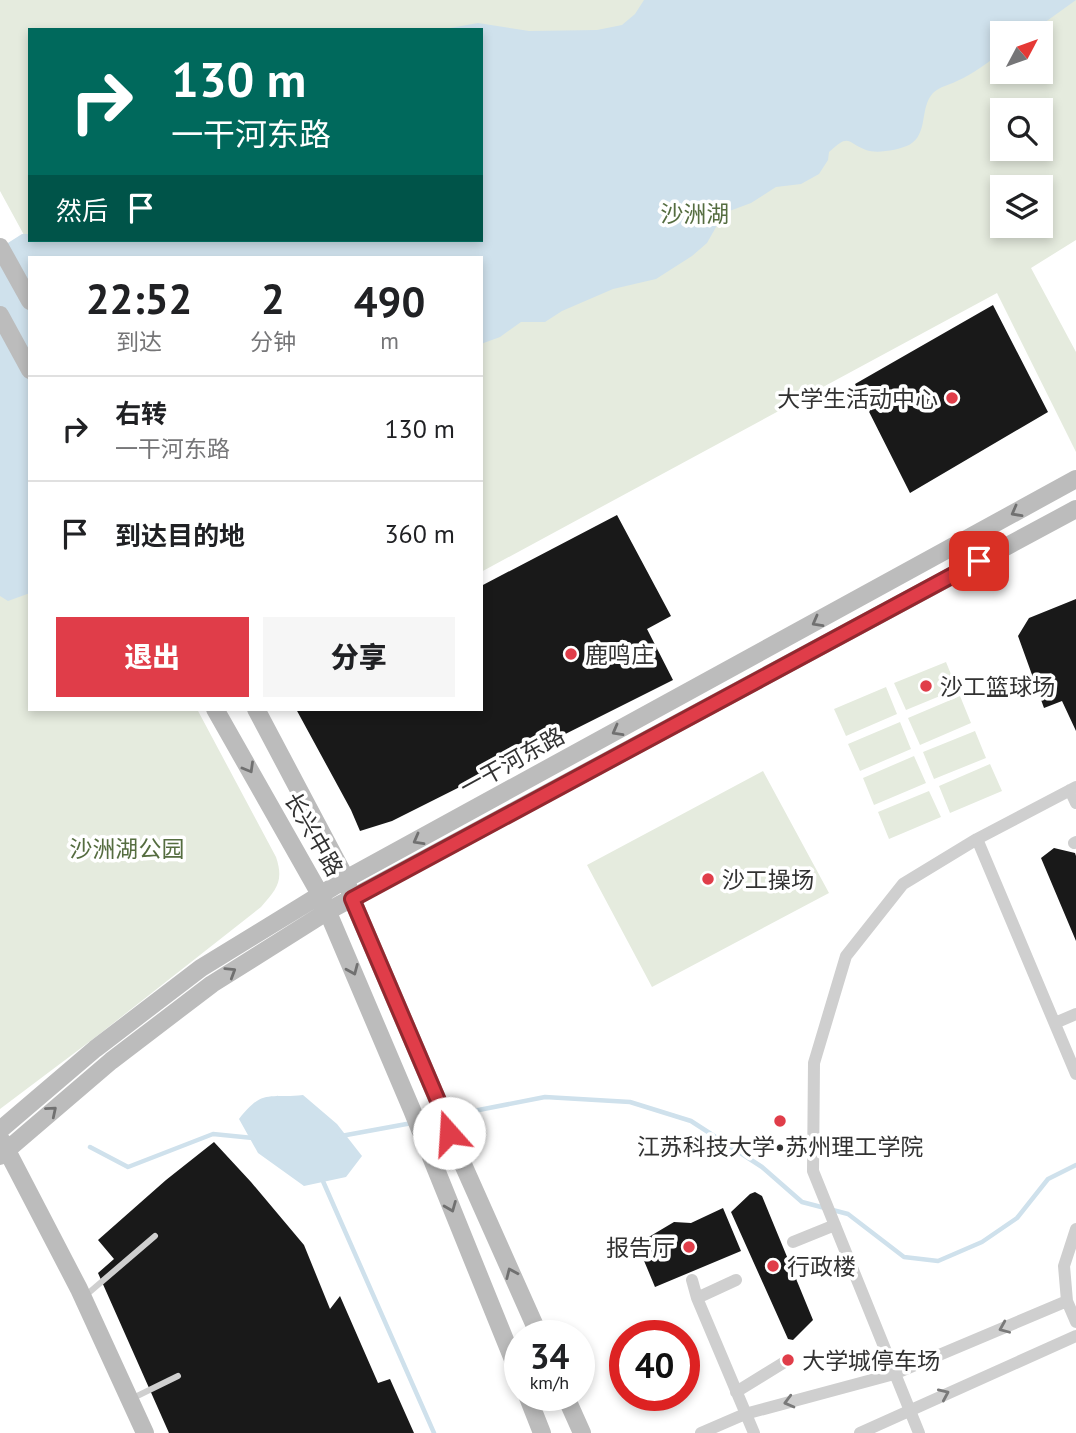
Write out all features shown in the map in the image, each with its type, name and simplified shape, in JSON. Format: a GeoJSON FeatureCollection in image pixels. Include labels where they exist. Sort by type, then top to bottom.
{"type":"FeatureCollection","features":[{"type":"Feature","properties":{"kind":"street"},"geometry":{"type":"LineString","coordinates":[[0,247],[28,297]]}},
{"type":"Feature","properties":{"kind":"street"},"geometry":{"type":"LineString","coordinates":[[0,315],[28,366]]}},
{"type":"Feature","properties":{"kind":"street","name":"一干河东路"},"geometry":{"type":"LineString","coordinates":[[3,1147],[212,984],[325,903],[346,879],[1076,480]]}},
{"type":"Feature","properties":{"kind":"street","name":"一干河东路"},"geometry":{"type":"LineString","coordinates":[[0,1130],[95,1049],[201,968],[325,903],[352,899],[1076,509]]}},
{"type":"Feature","properties":{"kind":"street","name":"长兴中路"},"geometry":{"type":"LineString","coordinates":[[216,711],[325,903],[504,1337]]}},
{"type":"Feature","properties":{"kind":"street","name":"长兴中路"},"geometry":{"type":"LineString","coordinates":[[257,711],[346,879],[449,1133],[532,1320]]}},
{"type":"Feature","properties":{"kind":"street"},"geometry":{"type":"LineString","coordinates":[[919,1433],[813,1171],[814,1063],[846,956],[904,884],[977,839],[1073,789],[1076,803]]}},
{"type":"Feature","properties":{"kind":"street"},"geometry":{"type":"LineString","coordinates":[[977,839],[1076,1074]]}},
{"type":"Feature","properties":{"kind":"street"},"geometry":{"type":"LineString","coordinates":[[1055,1023],[1076,1014]]}},
{"type":"Feature","properties":{"kind":"street"},"geometry":{"type":"LineString","coordinates":[[3,1147],[83,1297],[145,1433]]}},
{"type":"Feature","properties":{"kind":"street"},"geometry":{"type":"LineString","coordinates":[[793,1242],[834,1222]]}},
{"type":"Feature","properties":{"kind":"street"},"geometry":{"type":"LineString","coordinates":[[1075,1320],[1067,1301],[1065,1266],[1076,1229]]}},
{"type":"Feature","properties":{"kind":"street"},"geometry":{"type":"LineString","coordinates":[[692,1280],[697,1298],[754,1433]]}},
{"type":"Feature","properties":{"kind":"street"},"geometry":{"type":"LineString","coordinates":[[697,1298],[736,1280]]}},
{"type":"Feature","properties":{"kind":"street"},"geometry":{"type":"LineString","coordinates":[[701,1433],[745,1413],[894,1374],[1067,1301]]}},
{"type":"Feature","properties":{"kind":"street"},"geometry":{"type":"LineString","coordinates":[[860,1433],[1076,1336]]}},
{"type":"Feature","properties":{"kind":"street"},"geometry":{"type":"LineString","coordinates":[[736,1392],[788,1360]]}},
{"type":"Feature","properties":{"kind":"street"},"geometry":{"type":"LineString","coordinates":[[533,1411],[542,1433]]}},
{"type":"Feature","properties":{"kind":"street"},"geometry":{"type":"LineString","coordinates":[[572,1411],[582,1433]]}},
{"type":"Feature","properties":{"kind":"lane"},"geometry":{"type":"LineString","coordinates":[[83,1297],[155,1236]]}},
{"type":"Feature","properties":{"kind":"lane"},"geometry":{"type":"LineString","coordinates":[[130,1400],[178,1376]]}},
{"type":"Feature","properties":{"kind":"green space","name":"沙洲湖"},"geometry":{"type":"Polygon","coordinates":[[[0,0],[1076,0],[1076,240],[1031,268],[1076,352],[1076,452],[997,293],[483,571],[483,256],[35,256],[0,191],[0,0]]]}},
{"type":"Feature","properties":{"kind":"green space","name":"沙洲湖公园"},"geometry":{"type":"Polygon","coordinates":[[[0,338],[28,390],[28,711],[198,711],[276,857],[279,879],[275,890],[261,907],[0,1109],[0,338]]]}},
{"type":"Feature","properties":{"kind":"green space","name":"沙工篮球场"},"geometry":{"type":"Polygon","coordinates":[[[946,662],[957,689],[906,710],[894,683],[946,662]]]}},
{"type":"Feature","properties":{"kind":"green space"},"geometry":{"type":"Polygon","coordinates":[[[886,687],[897,714],[846,736],[834,709],[886,687]]]}},
{"type":"Feature","properties":{"kind":"green space"},"geometry":{"type":"Polygon","coordinates":[[[960,696],[971,723],[920,745],[908,718],[960,696]]]}},
{"type":"Feature","properties":{"kind":"green space"},"geometry":{"type":"Polygon","coordinates":[[[900,722],[911,749],[860,771],[848,744],[900,722]]]}},
{"type":"Feature","properties":{"kind":"green space"},"geometry":{"type":"Polygon","coordinates":[[[975,731],[986,758],[934,779],[923,752],[975,731]]]}},
{"type":"Feature","properties":{"kind":"green space"},"geometry":{"type":"Polygon","coordinates":[[[914,756],[926,783],[874,805],[863,778],[914,756]]]}},
{"type":"Feature","properties":{"kind":"green space"},"geometry":{"type":"Polygon","coordinates":[[[990,764],[1002,791],[950,813],[939,786],[990,764]]]}},
{"type":"Feature","properties":{"kind":"green space","name":"沙工操场"},"geometry":{"type":"Polygon","coordinates":[[[763,771],[829,893],[652,987],[587,865],[763,771]]]}},
{"type":"Feature","properties":{"kind":"green space"},"geometry":{"type":"Polygon","coordinates":[[[929,791],[941,817],[889,839],[878,812],[929,791]]]}},
{"type":"Feature","properties":{"kind":"water","name":"沙洲湖"},"geometry":{"type":"Polygon","coordinates":[[[644,0],[1076,0],[1047,21],[990,21],[990,61],[933,93],[926,106],[922,128],[909,145],[876,152],[845,141],[829,152],[828,160],[819,174],[801,184],[776,187],[751,203],[724,213],[707,243],[656,279],[613,289],[562,311],[545,322],[521,322],[500,337],[483,343],[483,256],[28,256],[28,594],[8,601],[0,596],[0,248],[22,234],[28,234],[28,242],[483,242],[483,28],[450,28],[478,23],[529,31],[597,30],[622,25],[635,14],[644,0]]]}},
{"type":"Feature","properties":{"kind":"water"},"geometry":{"type":"Polygon","coordinates":[[[303,1095],[337,1124],[362,1156],[346,1177],[304,1186],[258,1153],[239,1119],[261,1099],[303,1095]]]}},
{"type":"Feature","properties":{"kind":"building","name":"大学生活动中心"},"geometry":{"type":"Polygon","coordinates":[[[993,305],[1048,412],[910,493],[855,384],[993,305]]]}},
{"type":"Feature","properties":{"kind":"building","name":"鹿鸣庄"},"geometry":{"type":"Polygon","coordinates":[[[617,515],[671,616],[647,629],[673,680],[392,821],[360,831],[297,711],[483,711],[483,585],[617,515]]]}},
{"type":"Feature","properties":{"kind":"building"},"geometry":{"type":"Polygon","coordinates":[[[1076,599],[1076,731],[1062,701],[1044,708],[1018,636],[1029,618],[1076,599]]]}},
{"type":"Feature","properties":{"kind":"building"},"geometry":{"type":"Polygon","coordinates":[[[1054,848],[1075,853],[1076,856],[1076,941],[1041,858],[1054,848]]]}},
{"type":"Feature","properties":{"kind":"building"},"geometry":{"type":"Polygon","coordinates":[[[214,1142],[304,1245],[330,1309],[340,1296],[378,1383],[390,1379],[414,1433],[169,1433],[98,1273],[114,1259],[98,1240],[214,1142]]]}},
{"type":"Feature","properties":{"kind":"building","name":"行政楼"},"geometry":{"type":"Polygon","coordinates":[[[755,1192],[762,1196],[813,1320],[793,1340],[788,1339],[731,1212],[755,1192]]]}},
{"type":"Feature","properties":{"kind":"building","name":"报告厅"},"geometry":{"type":"Polygon","coordinates":[[[723,1208],[741,1251],[655,1287],[637,1244],[674,1222],[691,1223],[723,1208]]]}},
{"type":"Feature","properties":{"kind":"waterway"},"geometry":{"type":"LineString","coordinates":[[448,1116],[545,1097],[630,1102],[691,1121],[762,1167],[802,1202],[848,1214],[904,1257],[938,1261],[982,1242],[1017,1218],[1048,1179],[1076,1165]]}},
{"type":"Feature","properties":{"kind":"waterway"},"geometry":{"type":"LineString","coordinates":[[420,1121],[439,1118]]}},
{"type":"Feature","properties":{"kind":"waterway"},"geometry":{"type":"LineString","coordinates":[[341,1136],[412,1123]]}},
{"type":"Feature","properties":{"kind":"waterway"},"geometry":{"type":"LineString","coordinates":[[90,1147],[128,1167],[213,1134],[253,1138]]}},
{"type":"Feature","properties":{"kind":"waterway"},"geometry":{"type":"LineString","coordinates":[[322,1179],[434,1433]]}},
{"type":"Feature","properties":{"kind":"place","name":"大学生活动中心"},"geometry":{"type":"Point","coordinates":[952,398]}},
{"type":"Feature","properties":{"kind":"place","name":"鹿鸣庄"},"geometry":{"type":"Point","coordinates":[571,654]}},
{"type":"Feature","properties":{"kind":"place","name":"沙工篮球场"},"geometry":{"type":"Point","coordinates":[926,686]}},
{"type":"Feature","properties":{"kind":"place","name":"沙工操场"},"geometry":{"type":"Point","coordinates":[708,879]}},
{"type":"Feature","properties":{"kind":"place","name":"江苏科技大学•苏州理工学院"},"geometry":{"type":"Point","coordinates":[780,1121]}},
{"type":"Feature","properties":{"kind":"place","name":"报告厅"},"geometry":{"type":"Point","coordinates":[689,1247]}},
{"type":"Feature","properties":{"kind":"place","name":"行政楼"},"geometry":{"type":"Point","coordinates":[773,1266]}},
{"type":"Feature","properties":{"kind":"place","name":"大学城停车场"},"geometry":{"type":"Point","coordinates":[788,1360]}},
{"type":"Feature","properties":{"kind":"route"},"geometry":{"type":"LineString","coordinates":[[449,1133],[439,1103],[352,899],[979,561]]}}]}
